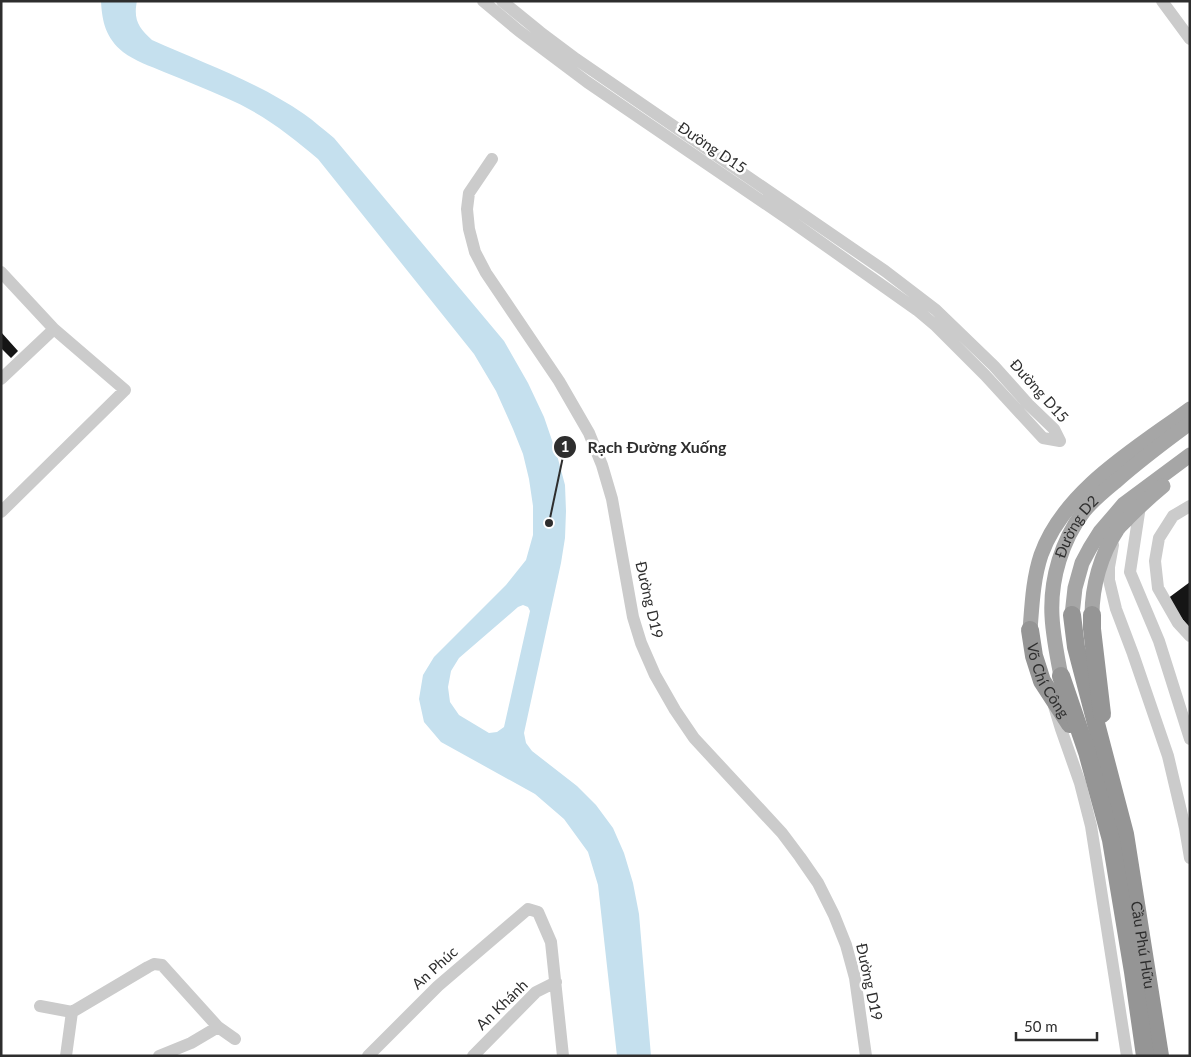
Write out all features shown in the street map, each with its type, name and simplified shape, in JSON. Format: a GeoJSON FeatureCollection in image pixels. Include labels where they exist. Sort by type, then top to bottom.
{"type":"FeatureCollection","features":[{"type":"Feature","properties":{"kind":"highway","name":"Võ Chí Công"},"geometry":{"type":"LineString","coordinates":[[1072,615],[1094,748],[1118,837]]}},
{"type":"Feature","properties":{"kind":"highway","name":"Võ Chí Công"},"geometry":{"type":"LineString","coordinates":[[1092,615],[1102,711],[1094,748]]}},
{"type":"Feature","properties":{"kind":"highway","name":"Võ Chí Công"},"geometry":{"type":"LineString","coordinates":[[1030,630],[1034,656],[1042,681],[1067,718],[1094,748]]}},
{"type":"Feature","properties":{"kind":"highway","name":"Võ Chí Công"},"geometry":{"type":"LineString","coordinates":[[1061,676],[1094,748]]}},
{"type":"Feature","properties":{"kind":"highway","name":"Cầu Phú Hữu"},"geometry":{"type":"LineString","coordinates":[[1118,837],[1133,972],[1145,1056]]}},
{"type":"Feature","properties":{"kind":"highway","name":"Cầu Phú Hữu"},"geometry":{"type":"LineString","coordinates":[[1118,837],[1160,1056]]}},
{"type":"Feature","properties":{"kind":"main road","name":"Đường D2"},"geometry":{"type":"LineString","coordinates":[[1030,630],[1036,576],[1041,554],[1055,525],[1098,476],[1190,409]]}},
{"type":"Feature","properties":{"kind":"main road","name":"Đường D2"},"geometry":{"type":"LineString","coordinates":[[1061,676],[1055,648],[1052,614],[1054,584],[1063,548],[1085,510],[1098,497],[1146,455],[1190,422]]}},
{"type":"Feature","properties":{"kind":"main road","name":"Đường D2"},"geometry":{"type":"LineString","coordinates":[[1072,615],[1074,588],[1082,563],[1100,532],[1124,504],[1190,455]]}},
{"type":"Feature","properties":{"kind":"main road"},"geometry":{"type":"LineString","coordinates":[[1092,615],[1097,575],[1106,551],[1118,528],[1168,481],[1190,466]]}},
{"type":"Feature","properties":{"kind":"street","name":"Đường D15"},"geometry":{"type":"LineString","coordinates":[[483,1],[526,37],[587,82],[788,219],[917,310],[978,368],[1043,438],[1060,441],[1054,430],[994,366],[936,310],[885,271],[576,59],[502,1]]}},
{"type":"Feature","properties":{"kind":"street"},"geometry":{"type":"LineString","coordinates":[[1162,1],[1190,39]]}},
{"type":"Feature","properties":{"kind":"street","name":"Đường D19"},"geometry":{"type":"LineString","coordinates":[[492,159],[469,193],[467,210],[469,229],[475,252],[486,273],[559,381],[589,433],[602,464],[612,498],[633,618],[641,643],[655,675],[694,738],[782,833],[800,856],[818,884],[834,915],[846,945],[855,978],[866,1056]]}},
{"type":"Feature","properties":{"kind":"street"},"geometry":{"type":"LineString","coordinates":[[1,272],[54,329],[125,390],[1,512]]}},
{"type":"Feature","properties":{"kind":"street"},"geometry":{"type":"LineString","coordinates":[[1,379],[54,329]]}},
{"type":"Feature","properties":{"kind":"street"},"geometry":{"type":"LineString","coordinates":[[1140,506],[1130,572],[1159,641],[1190,739]]}},
{"type":"Feature","properties":{"kind":"street"},"geometry":{"type":"LineString","coordinates":[[1190,506],[1173,516],[1159,538],[1155,561],[1158,588],[1178,623],[1190,636]]}},
{"type":"Feature","properties":{"kind":"street"},"geometry":{"type":"LineString","coordinates":[[1118,528],[1109,567],[1109,580],[1116,608],[1168,756],[1190,858]]}},
{"type":"Feature","properties":{"kind":"street"},"geometry":{"type":"LineString","coordinates":[[1052,696],[1060,730],[1080,783],[1091,826],[1127,1056]]}},
{"type":"Feature","properties":{"kind":"street","name":"An Phúc"},"geometry":{"type":"LineString","coordinates":[[368,1056],[438,986],[528,909],[538,912],[551,942],[556,982]]}},
{"type":"Feature","properties":{"kind":"street"},"geometry":{"type":"LineString","coordinates":[[40,1006],[72,1012],[148,967],[154,964],[162,965],[218,1027],[235,1039]]}},
{"type":"Feature","properties":{"kind":"street"},"geometry":{"type":"LineString","coordinates":[[556,982],[563,1056]]}},
{"type":"Feature","properties":{"kind":"street","name":"An Khánh"},"geometry":{"type":"LineString","coordinates":[[473,1056],[536,992],[556,982]]}},
{"type":"Feature","properties":{"kind":"street"},"geometry":{"type":"LineString","coordinates":[[66,1056],[72,1012]]}},
{"type":"Feature","properties":{"kind":"street"},"geometry":{"type":"LineString","coordinates":[[160,1056],[191,1043],[218,1027]]}},
{"type":"Feature","properties":{"kind":"water"},"geometry":{"type":"Polygon","coordinates":[[[101,1],[137,1],[136,13],[138,23],[152,40],[268,92],[304,114],[334,138],[504,341],[528,383],[544,417],[557,455],[565,485],[566,511],[565,538],[561,563],[524,733],[526,743],[532,751],[577,786],[596,805],[613,828],[624,853],[633,883],[639,914],[651,1056],[617,1056],[598,885],[588,852],[564,819],[535,794],[441,742],[424,722],[419,699],[423,675],[434,657],[506,585],[526,560],[533,535],[533,506],[523,454],[496,391],[474,354],[318,159],[285,132],[250,110],[132,58],[123,52],[117,47],[106,29],[101,1]],[[523,605],[518,607],[459,658],[451,671],[448,687],[450,702],[459,715],[489,733],[497,732],[504,727],[530,611],[528,607],[523,605]]]}},
{"type":"Feature","properties":{"kind":"building"},"geometry":{"type":"Polygon","coordinates":[[[1,332],[18,351],[11,358],[1,348],[1,332]]]}},
{"type":"Feature","properties":{"kind":"building"},"geometry":{"type":"Polygon","coordinates":[[[1190,582],[1190,629],[1167,599],[1190,582]]]}},
{"type":"Feature","properties":{"kind":"place","name":"Rạch Đường Xuống"},"geometry":{"type":"Point","coordinates":[549,523]}}]}
